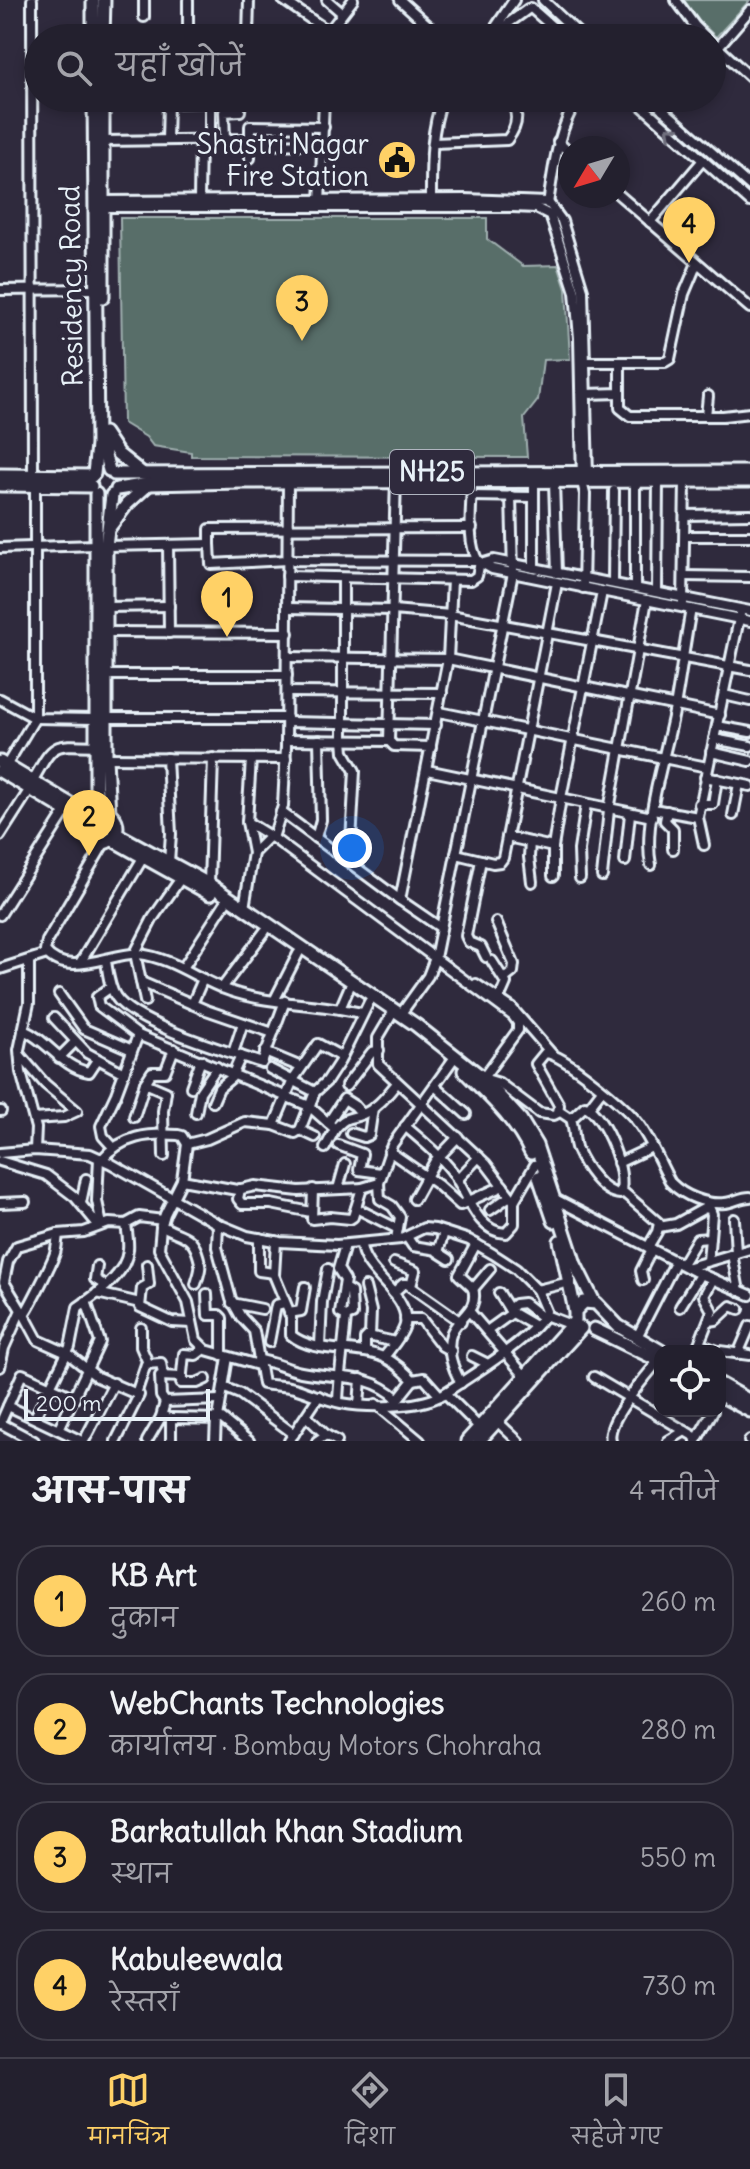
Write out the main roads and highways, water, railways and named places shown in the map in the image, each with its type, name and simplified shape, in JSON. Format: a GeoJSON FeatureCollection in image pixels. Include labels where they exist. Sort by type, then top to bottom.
{"type":"FeatureCollection","features":[{"type":"Feature","properties":{"kind":"main road"},"geometry":{"type":"LineString","coordinates":[[93,0],[93,24]]}},
{"type":"Feature","properties":{"kind":"main road"},"geometry":{"type":"LineString","coordinates":[[103,24],[104,0]]}},
{"type":"Feature","properties":{"kind":"main road","name":"Residency Road"},"geometry":{"type":"LineString","coordinates":[[90,817],[95,746],[106,675],[106,607],[93,483],[97,445],[94,112]]}},
{"type":"Feature","properties":{"kind":"main road","name":"Residency Road"},"geometry":{"type":"LineString","coordinates":[[103,112],[103,432],[105,456],[112,472]]}},
{"type":"Feature","properties":{"kind":"main road"},"geometry":{"type":"LineString","coordinates":[[103,432],[118,454],[146,479],[107,530]]}},
{"type":"Feature","properties":{"kind":"main road"},"geometry":{"type":"LineString","coordinates":[[0,475],[93,483],[104,497],[114,492],[118,481],[112,472],[99,470],[93,483]]}},
{"type":"Feature","properties":{"kind":"main road","name":"NH25"},"geometry":{"type":"LineString","coordinates":[[112,472],[146,479],[288,482],[396,477],[472,482],[554,482],[750,472]]}},
{"type":"Feature","properties":{"kind":"main road","name":"NH25"},"geometry":{"type":"LineString","coordinates":[[114,492],[146,479],[396,477],[750,481]]}},
{"type":"Feature","properties":{"kind":"main road"},"geometry":{"type":"LineString","coordinates":[[0,485],[34,480]]}},
{"type":"Feature","properties":{"kind":"main road","name":"Residency Road"},"geometry":{"type":"LineString","coordinates":[[109,814],[101,719],[101,546],[114,492]]}},
{"type":"Feature","properties":{"kind":"main road"},"geometry":{"type":"LineString","coordinates":[[2,766],[66,811],[90,817],[109,814],[116,822],[110,838]]}},
{"type":"Feature","properties":{"kind":"main road"},"geometry":{"type":"LineString","coordinates":[[31,785],[90,817]]}},
{"type":"Feature","properties":{"kind":"main road"},"geometry":{"type":"LineString","coordinates":[[90,817],[89,837],[98,843],[110,838],[169,862],[209,884],[483,1078],[529,1132],[555,1199],[575,1264],[602,1320],[579,1323],[525,1376],[467,1441]]}},
{"type":"Feature","properties":{"kind":"main road"},"geometry":{"type":"LineString","coordinates":[[110,838],[225,903],[369,1002],[395,1016],[452,1061],[508,1117],[530,1150],[563,1251],[579,1323]]}},
{"type":"Feature","properties":{"kind":"main road"},"geometry":{"type":"LineString","coordinates":[[479,1441],[579,1323],[584,1302],[597,1305],[618,1326],[654,1347]]}},
{"type":"Feature","properties":{"kind":"main road"},"geometry":{"type":"LineString","coordinates":[[579,1323],[654,1357]]}},
{"type":"Feature","properties":{"kind":"main road"},"geometry":{"type":"LineString","coordinates":[[726,1394],[750,1401]]}},
{"type":"Feature","properties":{"kind":"main road"},"geometry":{"type":"LineString","coordinates":[[726,1395],[750,1411]]}},
{"type":"Feature","properties":{"kind":"place","name":"Shastri Nagar Fire Station"},"geometry":{"type":"Point","coordinates":[397,160]}},
{"type":"Feature","properties":{"kind":"place","name":"Kabuleewala"},"geometry":{"type":"Point","coordinates":[689,263]}},
{"type":"Feature","properties":{"kind":"place","name":"Barkatullah Khan Stadium"},"geometry":{"type":"Point","coordinates":[302,341]}},
{"type":"Feature","properties":{"kind":"place","name":"KB Art"},"geometry":{"type":"Point","coordinates":[227,637]}},
{"type":"Feature","properties":{"kind":"place","name":"WebChants Technologies"},"geometry":{"type":"Point","coordinates":[89,856]}}]}
